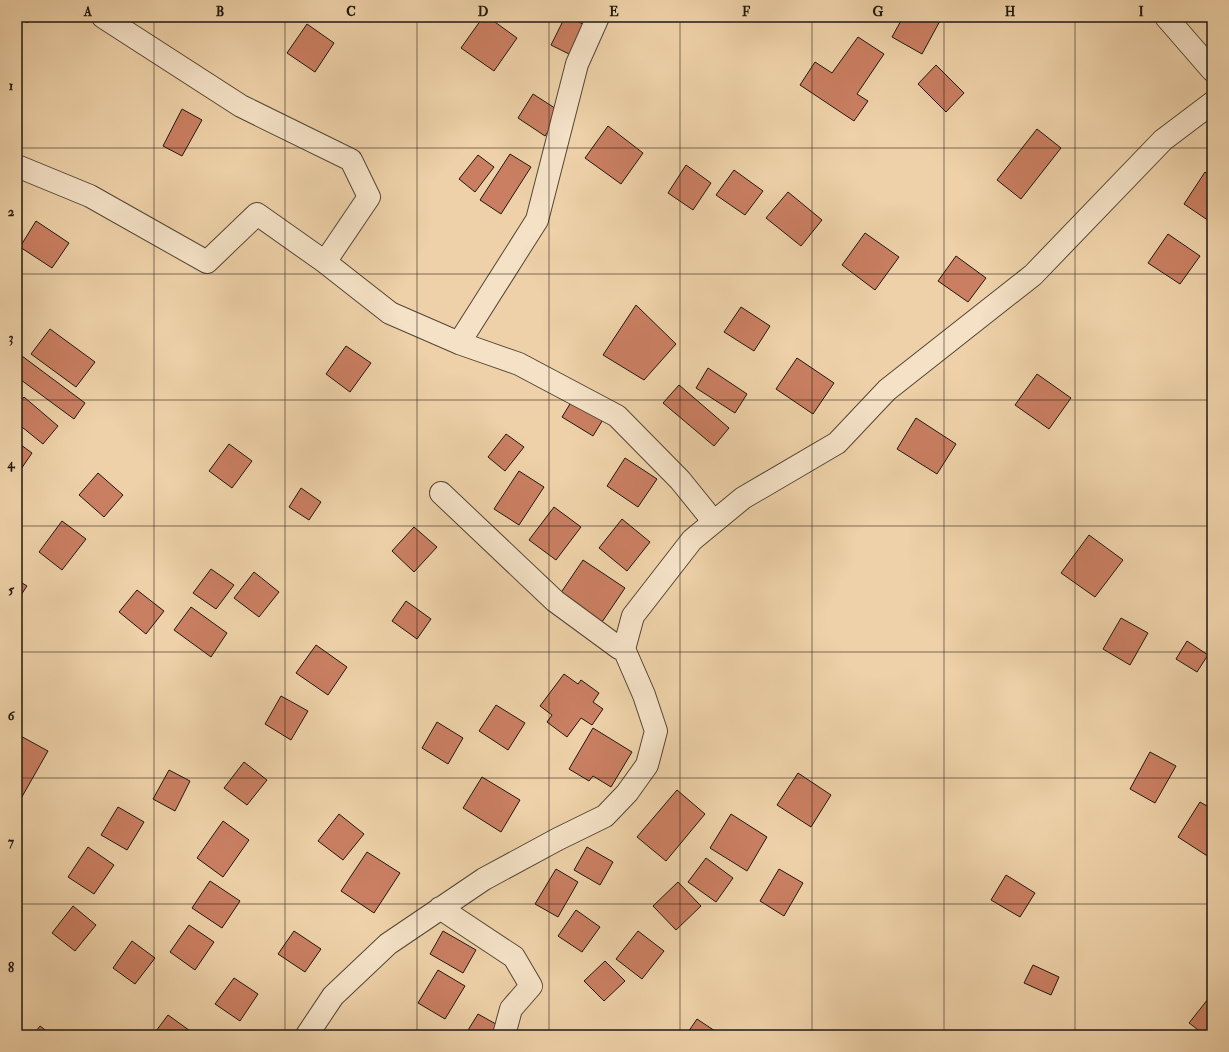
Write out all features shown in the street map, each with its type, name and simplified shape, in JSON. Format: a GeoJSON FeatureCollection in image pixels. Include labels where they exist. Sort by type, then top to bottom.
{"type":"FeatureCollection","features":[{"type":"Feature","properties":{"kind":"street"},"geometry":{"type":"LineString","coordinates":[[103,17],[241,106],[351,160],[370,197],[325,262]]}},
{"type":"Feature","properties":{"kind":"street"},"geometry":{"type":"LineString","coordinates":[[459,343],[537,220],[577,64],[598,17]]}},
{"type":"Feature","properties":{"kind":"street"},"geometry":{"type":"LineString","coordinates":[[1166,17],[1212,70]]}},
{"type":"Feature","properties":{"kind":"street"},"geometry":{"type":"LineString","coordinates":[[307,1035],[333,996],[388,944],[484,879],[558,839],[605,816],[627,793],[647,765],[656,731],[644,695],[624,649],[633,616],[692,540],[743,498],[837,443],[887,390],[1032,275],[1163,140],[1212,103]]}},
{"type":"Feature","properties":{"kind":"street"},"geometry":{"type":"LineString","coordinates":[[17,166],[90,196],[207,262],[257,214],[325,262],[390,313],[459,343],[519,364],[617,416],[680,480],[714,522]]}},
{"type":"Feature","properties":{"kind":"street"},"geometry":{"type":"LineString","coordinates":[[441,493],[555,601],[619,648],[624,649]]}},
{"type":"Feature","properties":{"kind":"street"},"geometry":{"type":"LineString","coordinates":[[440,908],[514,957],[531,986],[511,1009],[504,1035]]}},
{"type":"Feature","properties":{"kind":"building"},"geometry":{"type":"Polygon","coordinates":[[[20,17],[32,17],[27,23],[20,17]]]}},
{"type":"Feature","properties":{"kind":"building"},"geometry":{"type":"Polygon","coordinates":[[[483,17],[488,17],[517,38],[494,71],[461,48],[483,17]]]}},
{"type":"Feature","properties":{"kind":"building"},"geometry":{"type":"Polygon","coordinates":[[[565,17],[570,17],[588,27],[573,56],[551,45],[565,17]]]}},
{"type":"Feature","properties":{"kind":"building"},"geometry":{"type":"Polygon","coordinates":[[[903,17],[937,17],[941,19],[922,54],[892,37],[903,17]]]}},
{"type":"Feature","properties":{"kind":"building"},"geometry":{"type":"Polygon","coordinates":[[[307,24],[334,43],[315,72],[287,53],[307,24]]]}},
{"type":"Feature","properties":{"kind":"building"},"geometry":{"type":"Polygon","coordinates":[[[858,37],[884,54],[857,94],[868,101],[854,121],[800,85],[815,62],[832,73],[858,37]]]}},
{"type":"Feature","properties":{"kind":"building"},"geometry":{"type":"Polygon","coordinates":[[[936,65],[964,93],[946,112],[918,84],[936,65]]]}},
{"type":"Feature","properties":{"kind":"building"},"geometry":{"type":"Polygon","coordinates":[[[533,94],[561,112],[545,136],[518,118],[533,94]]]}},
{"type":"Feature","properties":{"kind":"building"},"geometry":{"type":"Polygon","coordinates":[[[182,109],[202,120],[182,156],[163,146],[182,109]]]}},
{"type":"Feature","properties":{"kind":"building"},"geometry":{"type":"Polygon","coordinates":[[[608,126],[643,153],[621,184],[585,158],[608,126]]]}},
{"type":"Feature","properties":{"kind":"building"},"geometry":{"type":"Polygon","coordinates":[[[1037,129],[1061,148],[1021,199],[997,180],[1037,129]]]}},
{"type":"Feature","properties":{"kind":"building"},"geometry":{"type":"Polygon","coordinates":[[[510,154],[531,167],[501,214],[480,200],[510,154]]]}},
{"type":"Feature","properties":{"kind":"building"},"geometry":{"type":"Polygon","coordinates":[[[478,155],[494,167],[475,192],[459,179],[478,155]]]}},
{"type":"Feature","properties":{"kind":"building"},"geometry":{"type":"Polygon","coordinates":[[[686,165],[711,183],[693,210],[668,193],[686,165]]]}},
{"type":"Feature","properties":{"kind":"building"},"geometry":{"type":"Polygon","coordinates":[[[734,170],[763,191],[745,215],[716,195],[734,170]]]}},
{"type":"Feature","properties":{"kind":"building"},"geometry":{"type":"Polygon","coordinates":[[[1205,172],[1212,177],[1212,223],[1184,204],[1205,172]]]}},
{"type":"Feature","properties":{"kind":"building"},"geometry":{"type":"Polygon","coordinates":[[[788,192],[822,220],[801,246],[766,218],[788,192]]]}},
{"type":"Feature","properties":{"kind":"building"},"geometry":{"type":"Polygon","coordinates":[[[36,221],[69,243],[52,268],[20,247],[36,221]]]}},
{"type":"Feature","properties":{"kind":"building"},"geometry":{"type":"Polygon","coordinates":[[[865,233],[899,257],[875,290],[842,265],[865,233]]]}},
{"type":"Feature","properties":{"kind":"building"},"geometry":{"type":"Polygon","coordinates":[[[1168,234],[1200,256],[1180,284],[1148,263],[1168,234]]]}},
{"type":"Feature","properties":{"kind":"building"},"geometry":{"type":"Polygon","coordinates":[[[956,256],[986,278],[968,302],[938,281],[956,256]]]}},
{"type":"Feature","properties":{"kind":"building"},"geometry":{"type":"Polygon","coordinates":[[[636,305],[676,344],[644,380],[603,355],[636,305]]]}},
{"type":"Feature","properties":{"kind":"building"},"geometry":{"type":"Polygon","coordinates":[[[741,307],[770,326],[754,351],[724,332],[741,307]]]}},
{"type":"Feature","properties":{"kind":"building"},"geometry":{"type":"Polygon","coordinates":[[[50,329],[95,362],[76,387],[31,354],[50,329]]]}},
{"type":"Feature","properties":{"kind":"building"},"geometry":{"type":"Polygon","coordinates":[[[346,346],[371,363],[350,392],[326,374],[346,346]]]}},
{"type":"Feature","properties":{"kind":"building"},"geometry":{"type":"Polygon","coordinates":[[[22,356],[85,403],[74,419],[17,377],[17,363],[22,356]]]}},
{"type":"Feature","properties":{"kind":"building"},"geometry":{"type":"Polygon","coordinates":[[[797,358],[834,383],[813,414],[776,389],[797,358]]]}},
{"type":"Feature","properties":{"kind":"building"},"geometry":{"type":"Polygon","coordinates":[[[708,368],[747,394],[735,413],[696,388],[708,368]]]}},
{"type":"Feature","properties":{"kind":"building"},"geometry":{"type":"Polygon","coordinates":[[[1037,374],[1071,398],[1049,429],[1015,405],[1037,374]]]}},
{"type":"Feature","properties":{"kind":"building"},"geometry":{"type":"Polygon","coordinates":[[[679,385],[729,428],[714,446],[663,403],[679,385]]]}},
{"type":"Feature","properties":{"kind":"building"},"geometry":{"type":"Polygon","coordinates":[[[24,397],[58,426],[43,444],[17,423],[17,406],[24,397]]]}},
{"type":"Feature","properties":{"kind":"building"},"geometry":{"type":"Polygon","coordinates":[[[573,399],[604,418],[593,436],[562,417],[573,399]]]}},
{"type":"Feature","properties":{"kind":"building"},"geometry":{"type":"Polygon","coordinates":[[[916,418],[956,444],[937,474],[897,449],[916,418]]]}},
{"type":"Feature","properties":{"kind":"building"},"geometry":{"type":"Polygon","coordinates":[[[506,434],[524,447],[505,471],[488,457],[506,434]]]}},
{"type":"Feature","properties":{"kind":"building"},"geometry":{"type":"Polygon","coordinates":[[[17,442],[32,453],[17,475],[17,442]]]}},
{"type":"Feature","properties":{"kind":"building"},"geometry":{"type":"Polygon","coordinates":[[[229,444],[252,461],[232,488],[209,471],[229,444]]]}},
{"type":"Feature","properties":{"kind":"building"},"geometry":{"type":"Polygon","coordinates":[[[625,458],[657,479],[638,507],[607,486],[625,458]]]}},
{"type":"Feature","properties":{"kind":"building"},"geometry":{"type":"Polygon","coordinates":[[[519,471],[544,487],[519,525],[494,509],[519,471]]]}},
{"type":"Feature","properties":{"kind":"building"},"geometry":{"type":"Polygon","coordinates":[[[98,473],[123,495],[104,517],[79,495],[98,473]]]}},
{"type":"Feature","properties":{"kind":"building"},"geometry":{"type":"Polygon","coordinates":[[[301,488],[321,502],[309,520],[289,507],[301,488]]]}},
{"type":"Feature","properties":{"kind":"building"},"geometry":{"type":"Polygon","coordinates":[[[554,507],[581,527],[556,560],[529,540],[554,507]]]}},
{"type":"Feature","properties":{"kind":"building"},"geometry":{"type":"Polygon","coordinates":[[[622,519],[650,542],[627,571],[599,548],[622,519]]]}},
{"type":"Feature","properties":{"kind":"building"},"geometry":{"type":"Polygon","coordinates":[[[62,521],[86,539],[62,570],[39,552],[62,521]]]}},
{"type":"Feature","properties":{"kind":"building"},"geometry":{"type":"Polygon","coordinates":[[[414,527],[437,547],[414,572],[392,551],[414,527]]]}},
{"type":"Feature","properties":{"kind":"building"},"geometry":{"type":"Polygon","coordinates":[[[1089,535],[1123,560],[1095,597],[1061,573],[1089,535]]]}},
{"type":"Feature","properties":{"kind":"building"},"geometry":{"type":"Polygon","coordinates":[[[583,560],[625,588],[602,622],[560,594],[583,560]]]}},
{"type":"Feature","properties":{"kind":"building"},"geometry":{"type":"Polygon","coordinates":[[[211,569],[234,585],[216,609],[193,593],[211,569]]]}},
{"type":"Feature","properties":{"kind":"building"},"geometry":{"type":"Polygon","coordinates":[[[254,572],[279,592],[259,617],[234,598],[254,572]]]}},
{"type":"Feature","properties":{"kind":"building"},"geometry":{"type":"Polygon","coordinates":[[[17,580],[27,586],[17,601],[17,580]]]}},
{"type":"Feature","properties":{"kind":"building"},"geometry":{"type":"Polygon","coordinates":[[[137,590],[164,611],[146,634],[119,612],[137,590]]]}},
{"type":"Feature","properties":{"kind":"building"},"geometry":{"type":"Polygon","coordinates":[[[406,601],[431,619],[417,639],[392,621],[406,601]]]}},
{"type":"Feature","properties":{"kind":"building"},"geometry":{"type":"Polygon","coordinates":[[[191,607],[227,633],[211,657],[174,630],[191,607]]]}},
{"type":"Feature","properties":{"kind":"building"},"geometry":{"type":"Polygon","coordinates":[[[1121,618],[1148,633],[1130,665],[1103,649],[1121,618]]]}},
{"type":"Feature","properties":{"kind":"building"},"geometry":{"type":"Polygon","coordinates":[[[1187,641],[1208,655],[1197,672],[1176,659],[1187,641]]]}},
{"type":"Feature","properties":{"kind":"building"},"geometry":{"type":"Polygon","coordinates":[[[316,645],[347,667],[328,695],[296,673],[316,645]]]}},
{"type":"Feature","properties":{"kind":"building"},"geometry":{"type":"Polygon","coordinates":[[[564,674],[578,684],[581,680],[599,693],[593,702],[603,709],[592,725],[581,718],[567,737],[547,722],[552,715],[540,706],[564,674]]]}},
{"type":"Feature","properties":{"kind":"building"},"geometry":{"type":"Polygon","coordinates":[[[281,696],[308,711],[291,740],[265,724],[281,696]]]}},
{"type":"Feature","properties":{"kind":"building"},"geometry":{"type":"Polygon","coordinates":[[[496,705],[525,723],[508,750],[479,731],[496,705]]]}},
{"type":"Feature","properties":{"kind":"building"},"geometry":{"type":"Polygon","coordinates":[[[437,722],[463,738],[448,764],[422,748],[437,722]]]}},
{"type":"Feature","properties":{"kind":"building"},"geometry":{"type":"Polygon","coordinates":[[[593,728],[632,752],[611,787],[593,776],[589,781],[569,769],[593,728]]]}},
{"type":"Feature","properties":{"kind":"building"},"geometry":{"type":"Polygon","coordinates":[[[17,734],[48,751],[19,802],[17,801],[17,734]]]}},
{"type":"Feature","properties":{"kind":"building"},"geometry":{"type":"Polygon","coordinates":[[[1150,752],[1176,766],[1155,803],[1130,789],[1150,752]]]}},
{"type":"Feature","properties":{"kind":"building"},"geometry":{"type":"Polygon","coordinates":[[[244,762],[267,780],[247,805],[224,788],[244,762]]]}},
{"type":"Feature","properties":{"kind":"building"},"geometry":{"type":"Polygon","coordinates":[[[169,770],[190,781],[175,811],[153,799],[169,770]]]}},
{"type":"Feature","properties":{"kind":"building"},"geometry":{"type":"Polygon","coordinates":[[[798,773],[831,795],[811,827],[777,805],[798,773]]]}},
{"type":"Feature","properties":{"kind":"building"},"geometry":{"type":"Polygon","coordinates":[[[482,777],[520,800],[501,832],[463,808],[482,777]]]}},
{"type":"Feature","properties":{"kind":"building"},"geometry":{"type":"Polygon","coordinates":[[[677,790],[705,814],[666,861],[637,837],[677,790]]]}},
{"type":"Feature","properties":{"kind":"building"},"geometry":{"type":"Polygon","coordinates":[[[1200,802],[1212,809],[1212,859],[1178,837],[1200,802]]]}},
{"type":"Feature","properties":{"kind":"building"},"geometry":{"type":"Polygon","coordinates":[[[118,807],[144,822],[127,850],[101,835],[118,807]]]}},
{"type":"Feature","properties":{"kind":"building"},"geometry":{"type":"Polygon","coordinates":[[[339,814],[364,834],[343,860],[318,841],[339,814]]]}},
{"type":"Feature","properties":{"kind":"building"},"geometry":{"type":"Polygon","coordinates":[[[731,814],[767,837],[747,871],[710,848],[731,814]]]}},
{"type":"Feature","properties":{"kind":"building"},"geometry":{"type":"Polygon","coordinates":[[[223,821],[249,840],[223,877],[197,858],[223,821]]]}},
{"type":"Feature","properties":{"kind":"building"},"geometry":{"type":"Polygon","coordinates":[[[88,847],[114,865],[94,894],[68,877],[88,847]]]}},
{"type":"Feature","properties":{"kind":"building"},"geometry":{"type":"Polygon","coordinates":[[[587,847],[613,862],[600,885],[574,870],[587,847]]]}},
{"type":"Feature","properties":{"kind":"building"},"geometry":{"type":"Polygon","coordinates":[[[367,852],[400,873],[374,913],[341,891],[367,852]]]}},
{"type":"Feature","properties":{"kind":"building"},"geometry":{"type":"Polygon","coordinates":[[[706,858],[733,878],[716,902],[688,882],[706,858]]]}},
{"type":"Feature","properties":{"kind":"building"},"geometry":{"type":"Polygon","coordinates":[[[556,869],[578,882],[558,917],[535,904],[556,869]]]}},
{"type":"Feature","properties":{"kind":"building"},"geometry":{"type":"Polygon","coordinates":[[[779,869],[803,883],[784,916],[760,901],[779,869]]]}},
{"type":"Feature","properties":{"kind":"building"},"geometry":{"type":"Polygon","coordinates":[[[1006,875],[1035,893],[1020,917],[991,900],[1006,875]]]}},
{"type":"Feature","properties":{"kind":"building"},"geometry":{"type":"Polygon","coordinates":[[[210,881],[240,901],[222,928],[192,908],[210,881]]]}},
{"type":"Feature","properties":{"kind":"building"},"geometry":{"type":"Polygon","coordinates":[[[678,882],[701,906],[676,930],[653,906],[678,882]]]}},
{"type":"Feature","properties":{"kind":"building"},"geometry":{"type":"Polygon","coordinates":[[[73,906],[96,925],[75,951],[52,933],[73,906]]]}},
{"type":"Feature","properties":{"kind":"building"},"geometry":{"type":"Polygon","coordinates":[[[576,910],[600,927],[582,952],[558,936],[576,910]]]}},
{"type":"Feature","properties":{"kind":"building"},"geometry":{"type":"Polygon","coordinates":[[[189,925],[214,942],[195,970],[170,952],[189,925]]]}},
{"type":"Feature","properties":{"kind":"building"},"geometry":{"type":"Polygon","coordinates":[[[294,931],[321,949],[305,972],[278,954],[294,931]]]}},
{"type":"Feature","properties":{"kind":"building"},"geometry":{"type":"Polygon","coordinates":[[[443,931],[476,950],[463,973],[430,954],[443,931]]]}},
{"type":"Feature","properties":{"kind":"building"},"geometry":{"type":"Polygon","coordinates":[[[638,931],[664,951],[642,979],[616,959],[638,931]]]}},
{"type":"Feature","properties":{"kind":"building"},"geometry":{"type":"Polygon","coordinates":[[[132,941],[155,958],[135,984],[113,968],[132,941]]]}},
{"type":"Feature","properties":{"kind":"building"},"geometry":{"type":"Polygon","coordinates":[[[605,961],[625,981],[604,1001],[584,981],[605,961]]]}},
{"type":"Feature","properties":{"kind":"building"},"geometry":{"type":"Polygon","coordinates":[[[1033,965],[1059,977],[1051,995],[1024,983],[1033,965]]]}},
{"type":"Feature","properties":{"kind":"building"},"geometry":{"type":"Polygon","coordinates":[[[438,970],[465,986],[445,1019],[418,1003],[438,970]]]}},
{"type":"Feature","properties":{"kind":"building"},"geometry":{"type":"Polygon","coordinates":[[[234,978],[258,994],[240,1021],[215,1004],[234,978]]]}},
{"type":"Feature","properties":{"kind":"building"},"geometry":{"type":"Polygon","coordinates":[[[1212,994],[1212,1035],[1205,1035],[1189,1023],[1212,994]]]}},
{"type":"Feature","properties":{"kind":"building"},"geometry":{"type":"Polygon","coordinates":[[[478,1014],[503,1028],[499,1035],[465,1035],[478,1014]]]}},
{"type":"Feature","properties":{"kind":"building"},"geometry":{"type":"Polygon","coordinates":[[[168,1015],[193,1033],[192,1035],[153,1035],[168,1015]]]}},
{"type":"Feature","properties":{"kind":"building"},"geometry":{"type":"Polygon","coordinates":[[[697,1019],[721,1035],[686,1035],[697,1019]]]}},
{"type":"Feature","properties":{"kind":"building"},"geometry":{"type":"Polygon","coordinates":[[[40,1026],[52,1035],[33,1035],[40,1026]]]}}]}
